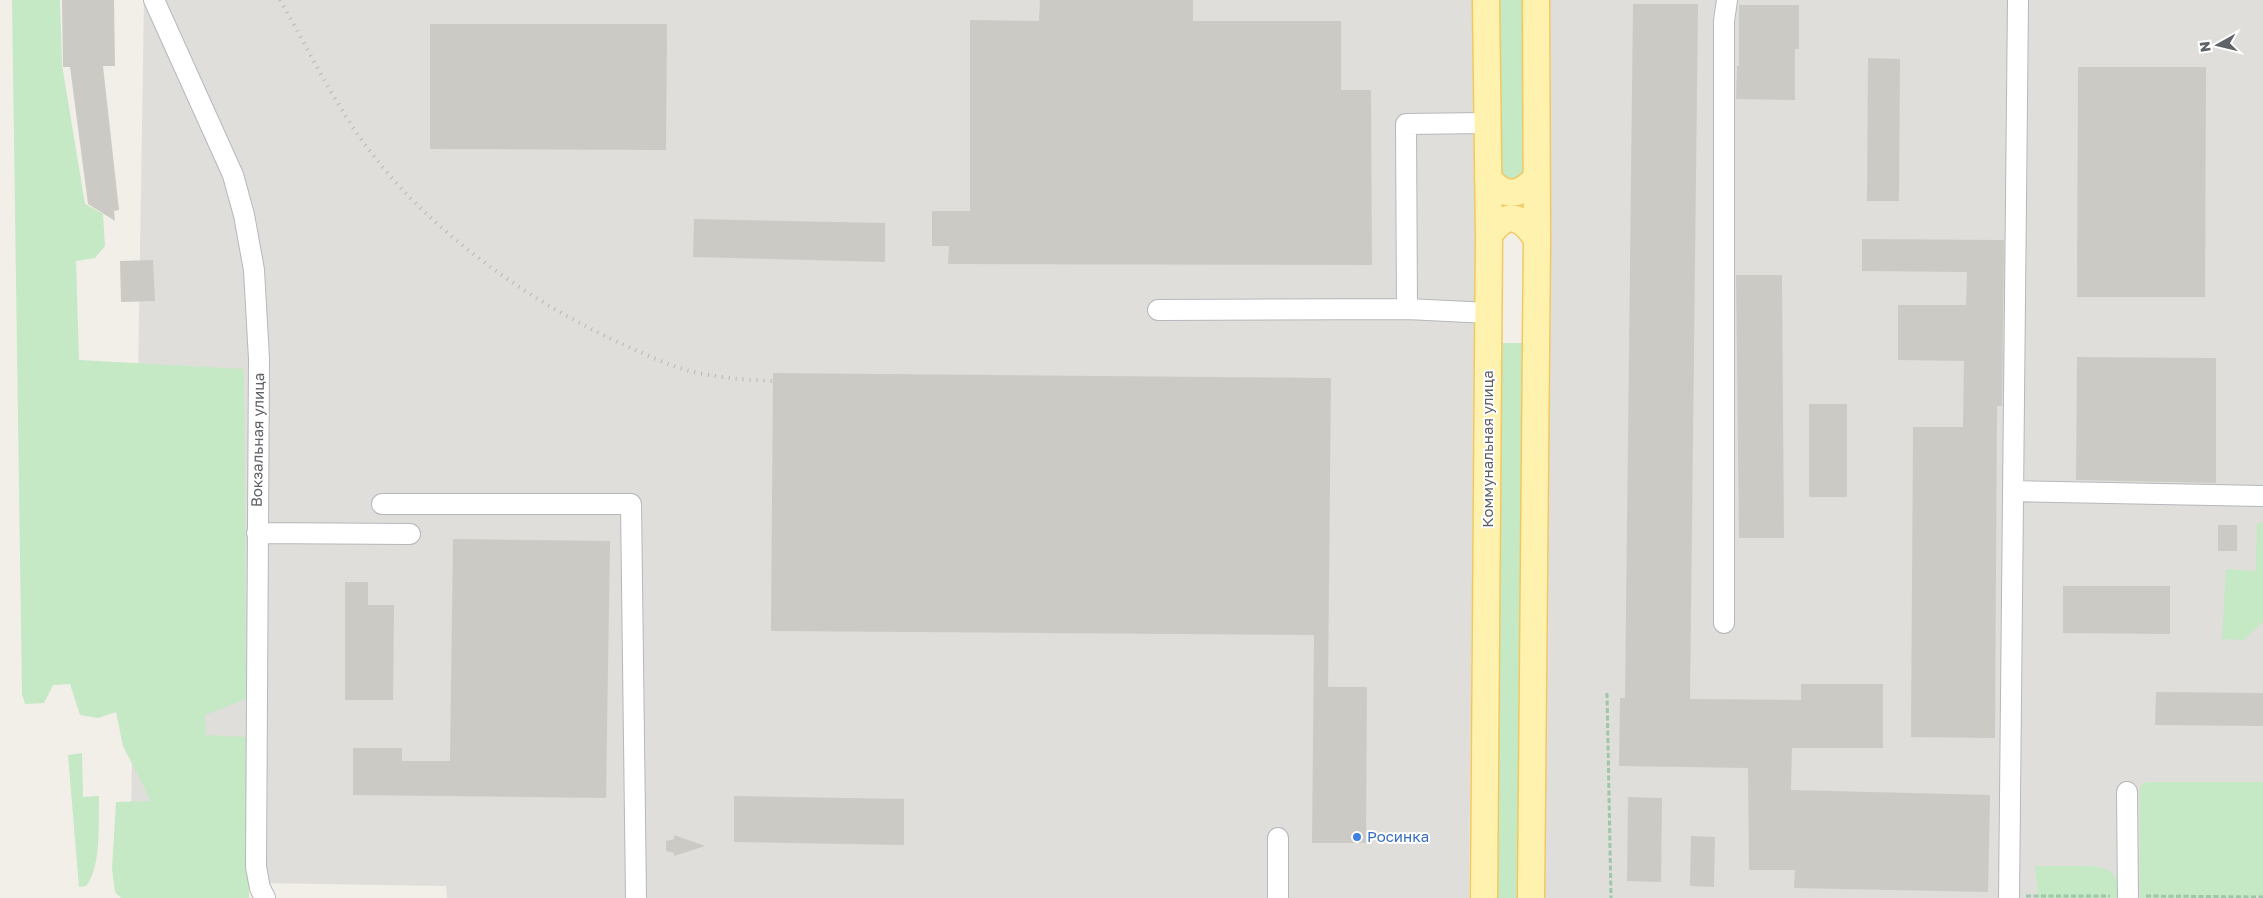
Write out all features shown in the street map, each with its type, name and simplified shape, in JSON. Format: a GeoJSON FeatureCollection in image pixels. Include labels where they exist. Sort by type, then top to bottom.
{"type":"FeatureCollection","features":[{"type":"Feature","properties":{"kind":"main road","name":"Коммунальная улица"},"geometry":{"type":"LineString","coordinates":[[1484,898],[1489,313],[1486,0]]}},
{"type":"Feature","properties":{"kind":"main road"},"geometry":{"type":"LineString","coordinates":[[1532,898],[1536,0]]}},
{"type":"Feature","properties":{"kind":"main road"},"geometry":{"type":"LineString","coordinates":[[1488,178],[1494,186],[1505,192],[1519,192],[1527,188],[1536,178]]}},
{"type":"Feature","properties":{"kind":"main road"},"geometry":{"type":"LineString","coordinates":[[1489,235],[1496,225],[1510,218],[1527,224],[1536,239]]}},
{"type":"Feature","properties":{"kind":"street","name":"Вокзальная улица"},"geometry":{"type":"LineString","coordinates":[[154,0],[233,175],[244,215],[254,270],[259,359],[256,868],[260,888],[265,898]]}},
{"type":"Feature","properties":{"kind":"street"},"geometry":{"type":"LineString","coordinates":[[1724,623],[1724,21],[1727,0]]}},
{"type":"Feature","properties":{"kind":"street"},"geometry":{"type":"LineString","coordinates":[[2009,898],[2018,0]]}},
{"type":"Feature","properties":{"kind":"street"},"geometry":{"type":"LineString","coordinates":[[1407,309],[1406,124],[1486,123]]}},
{"type":"Feature","properties":{"kind":"street"},"geometry":{"type":"LineString","coordinates":[[1158,310],[1407,309],[1489,313]]}},
{"type":"Feature","properties":{"kind":"street"},"geometry":{"type":"LineString","coordinates":[[2013,491],[2263,496]]}},
{"type":"Feature","properties":{"kind":"street"},"geometry":{"type":"LineString","coordinates":[[382,504],[631,504],[636,898]]}},
{"type":"Feature","properties":{"kind":"street"},"geometry":{"type":"LineString","coordinates":[[257,533],[410,534]]}},
{"type":"Feature","properties":{"kind":"street"},"geometry":{"type":"LineString","coordinates":[[2128,792],[2128,898]]}},
{"type":"Feature","properties":{"kind":"street"},"geometry":{"type":"LineString","coordinates":[[1278,838],[1278,898]]}},
{"type":"Feature","properties":{"kind":"path"},"geometry":{"type":"LineString","coordinates":[[1607,693],[1611,898]]}},
{"type":"Feature","properties":{"kind":"shaded area"},"geometry":{"type":"Polygon","coordinates":[[[144,0],[1478,0],[1469,898],[447,898],[446,886],[130,881],[144,0]]]}},
{"type":"Feature","properties":{"kind":"shaded area"},"geometry":{"type":"Polygon","coordinates":[[[1550,0],[2263,0],[2263,898],[1545,898],[1550,0]]]}},
{"type":"Feature","properties":{"kind":"green space"},"geometry":{"type":"Polygon","coordinates":[[[12,0],[60,0],[62,65],[85,204],[103,214],[105,246],[95,258],[76,261],[79,360],[244,369],[246,699],[205,715],[206,735],[247,737],[249,898],[121,898],[115,892],[112,869],[116,802],[151,801],[123,746],[116,712],[98,718],[80,715],[70,684],[53,685],[44,703],[25,704],[22,694],[12,0]]]}},
{"type":"Feature","properties":{"kind":"green space"},"geometry":{"type":"Polygon","coordinates":[[[1498,0],[1528,0],[1528,171],[1515,184],[1499,176],[1498,0]]]}},
{"type":"Feature","properties":{"kind":"green space"},"geometry":{"type":"Polygon","coordinates":[[[1497,343],[1527,343],[1520,898],[1494,898],[1497,343]]]}},
{"type":"Feature","properties":{"kind":"green space"},"geometry":{"type":"Polygon","coordinates":[[[2257,523],[2263,523],[2263,622],[2244,640],[2222,639],[2226,569],[2256,571],[2257,523]]]}},
{"type":"Feature","properties":{"kind":"green space"},"geometry":{"type":"Polygon","coordinates":[[[82,753],[83,797],[99,796],[99,831],[95,867],[86,886],[79,887],[68,755],[82,753]]]}},
{"type":"Feature","properties":{"kind":"green space"},"geometry":{"type":"Polygon","coordinates":[[[2147,782],[2263,782],[2263,896],[2253,896],[2252,898],[2140,898],[2140,786],[2147,782]]]}},
{"type":"Feature","properties":{"kind":"green space"},"geometry":{"type":"Polygon","coordinates":[[[2035,866],[2100,867],[2112,873],[2116,879],[2118,898],[2038,898],[2035,866]]]}},
{"type":"Feature","properties":{"kind":"building"},"geometry":{"type":"Polygon","coordinates":[[[62,0],[114,0],[115,66],[103,66],[119,210],[114,211],[115,221],[88,204],[70,67],[63,67],[62,0]]]}},
{"type":"Feature","properties":{"kind":"building"},"geometry":{"type":"Polygon","coordinates":[[[1040,0],[1193,0],[1193,21],[1341,21],[1341,90],[1371,90],[1372,265],[948,264],[949,246],[932,246],[932,211],[970,211],[970,20],[1039,21],[1040,0]]]}},
{"type":"Feature","properties":{"kind":"building"},"geometry":{"type":"Polygon","coordinates":[[[1633,4],[1698,4],[1690,699],[1801,700],[1801,684],[1883,684],[1883,748],[1792,748],[1791,790],[1990,795],[1988,892],[1794,888],[1795,870],[1749,870],[1748,768],[1619,766],[1620,698],[1625,698],[1633,4]]]}},
{"type":"Feature","properties":{"kind":"building"},"geometry":{"type":"Polygon","coordinates":[[[1739,5],[1799,5],[1799,49],[1795,49],[1795,100],[1736,99],[1737,66],[1739,66],[1739,5]]]}},
{"type":"Feature","properties":{"kind":"building"},"geometry":{"type":"Polygon","coordinates":[[[430,24],[667,24],[666,150],[430,149],[430,24]]]}},
{"type":"Feature","properties":{"kind":"building"},"geometry":{"type":"Polygon","coordinates":[[[1868,58],[1900,59],[1899,201],[1867,201],[1868,58]]]}},
{"type":"Feature","properties":{"kind":"building"},"geometry":{"type":"Polygon","coordinates":[[[2078,67],[2206,67],[2205,297],[2077,297],[2078,67]]]}},
{"type":"Feature","properties":{"kind":"building"},"geometry":{"type":"Polygon","coordinates":[[[694,219],[885,223],[885,262],[693,257],[694,219]]]}},
{"type":"Feature","properties":{"kind":"building"},"geometry":{"type":"Polygon","coordinates":[[[1862,239],[2004,240],[2002,406],[1997,406],[1995,738],[1911,737],[1913,427],[1963,427],[1964,361],[1898,360],[1898,305],[1966,305],[1967,272],[1862,271],[1862,239]]]}},
{"type":"Feature","properties":{"kind":"building"},"geometry":{"type":"Polygon","coordinates":[[[153,260],[155,301],[121,302],[120,261],[153,260]]]}},
{"type":"Feature","properties":{"kind":"building"},"geometry":{"type":"Polygon","coordinates":[[[1736,275],[1782,275],[1784,538],[1739,538],[1736,275]]]}},
{"type":"Feature","properties":{"kind":"building"},"geometry":{"type":"Polygon","coordinates":[[[2077,357],[2216,358],[2216,483],[2076,480],[2077,357]]]}},
{"type":"Feature","properties":{"kind":"building"},"geometry":{"type":"Polygon","coordinates":[[[773,373],[1331,378],[1328,687],[1367,687],[1366,843],[1312,843],[1314,635],[771,631],[773,373]]]}},
{"type":"Feature","properties":{"kind":"building"},"geometry":{"type":"Polygon","coordinates":[[[1809,404],[1847,404],[1847,497],[1809,497],[1809,404]]]}},
{"type":"Feature","properties":{"kind":"building"},"geometry":{"type":"Polygon","coordinates":[[[2218,525],[2237,525],[2237,551],[2218,551],[2218,525]]]}},
{"type":"Feature","properties":{"kind":"building"},"geometry":{"type":"Polygon","coordinates":[[[453,539],[610,541],[606,798],[353,795],[353,748],[402,748],[402,761],[450,761],[453,539]]]}},
{"type":"Feature","properties":{"kind":"building"},"geometry":{"type":"Polygon","coordinates":[[[345,582],[368,582],[368,605],[394,605],[393,700],[345,700],[345,582]]]}},
{"type":"Feature","properties":{"kind":"building"},"geometry":{"type":"Polygon","coordinates":[[[2063,586],[2170,586],[2170,634],[2063,633],[2063,586]]]}},
{"type":"Feature","properties":{"kind":"building"},"geometry":{"type":"Polygon","coordinates":[[[2156,692],[2263,693],[2263,726],[2155,725],[2156,692]]]}},
{"type":"Feature","properties":{"kind":"building"},"geometry":{"type":"Polygon","coordinates":[[[734,796],[904,799],[904,845],[734,842],[734,796]]]}},
{"type":"Feature","properties":{"kind":"building"},"geometry":{"type":"Polygon","coordinates":[[[1628,797],[1662,798],[1661,882],[1627,881],[1628,797]]]}},
{"type":"Feature","properties":{"kind":"building"},"geometry":{"type":"Polygon","coordinates":[[[674,835],[705,846],[674,856],[674,853],[666,851],[666,841],[674,839],[674,835]]]}},
{"type":"Feature","properties":{"kind":"building"},"geometry":{"type":"Polygon","coordinates":[[[1691,836],[1715,837],[1714,887],[1690,886],[1691,836]]]}},
{"type":"Feature","properties":{"kind":"railway"},"geometry":{"type":"LineString","coordinates":[[280,0],[335,99],[373,155],[427,214],[490,267],[560,312],[595,331],[662,362],[714,376],[773,381]]}},
{"type":"Feature","properties":{"kind":"place","name":"Росинка"},"geometry":{"type":"Point","coordinates":[1357,837]}}]}
